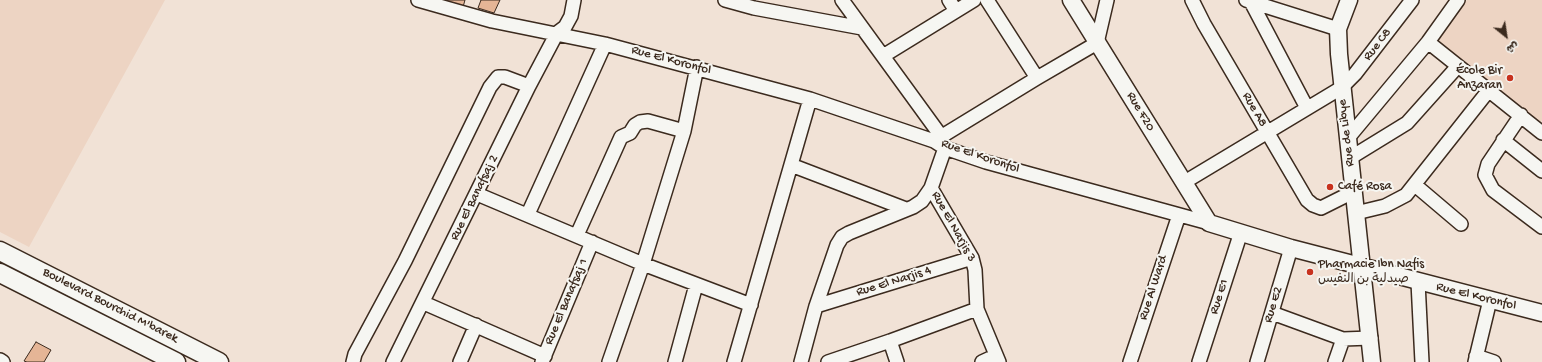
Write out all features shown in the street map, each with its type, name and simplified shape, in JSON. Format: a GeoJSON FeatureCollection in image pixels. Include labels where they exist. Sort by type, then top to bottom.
{"type":"FeatureCollection","features":[{"type":"Feature","properties":{"kind":"main road","name":"Boulevard Bourchid M'barek"},"geometry":{"type":"LineString","coordinates":[[0,251],[191,346],[219,362]]}},
{"type":"Feature","properties":{"kind":"main road","name":"Boulevard Bourchid M'barek"},"geometry":{"type":"LineString","coordinates":[[0,273],[176,362]]}},
{"type":"Feature","properties":{"kind":"main road"},"geometry":{"type":"LineString","coordinates":[[61,303],[70,286]]}},
{"type":"Feature","properties":{"kind":"street","name":"Rue El Koronfol"},"geometry":{"type":"LineString","coordinates":[[418,0],[492,21],[556,33],[697,67],[810,99],[940,142],[986,162],[1209,223],[1291,248],[1542,313]]}},
{"type":"Feature","properties":{"kind":"street","name":"Rue El Banafsaj 2"},"geometry":{"type":"LineString","coordinates":[[393,362],[424,303],[556,33],[565,27],[571,16],[574,0]]}},
{"type":"Feature","properties":{"kind":"street"},"geometry":{"type":"LineString","coordinates":[[725,0],[751,4],[862,28]]}},
{"type":"Feature","properties":{"kind":"street"},"geometry":{"type":"LineString","coordinates":[[842,0],[883,56],[940,142],[1037,78],[1098,43],[1107,0]]}},
{"type":"Feature","properties":{"kind":"street"},"geometry":{"type":"LineString","coordinates":[[883,56],[953,6],[974,0]]}},
{"type":"Feature","properties":{"kind":"street"},"geometry":{"type":"LineString","coordinates":[[987,0],[1037,78]]}},
{"type":"Feature","properties":{"kind":"street","name":"Rue F20"},"geometry":{"type":"LineString","coordinates":[[1071,0],[1183,184],[1209,223]]}},
{"type":"Feature","properties":{"kind":"street","name":"Rue A8"},"geometry":{"type":"LineString","coordinates":[[1192,0],[1307,200],[1318,208],[1326,207],[1353,192]]}},
{"type":"Feature","properties":{"kind":"street"},"geometry":{"type":"LineString","coordinates":[[1248,0],[1338,28]]}},
{"type":"Feature","properties":{"kind":"street"},"geometry":{"type":"LineString","coordinates":[[1248,0],[1307,108]]}},
{"type":"Feature","properties":{"kind":"street","name":"Rue de Libye"},"geometry":{"type":"LineString","coordinates":[[1349,0],[1338,28],[1341,88],[1363,267],[1372,362]]}},
{"type":"Feature","properties":{"kind":"street","name":"Rue C8"},"geometry":{"type":"LineString","coordinates":[[1183,184],[1341,88],[1355,74],[1412,0]]}},
{"type":"Feature","properties":{"kind":"street"},"geometry":{"type":"LineString","coordinates":[[1348,138],[1428,42],[1458,0]]}},
{"type":"Feature","properties":{"kind":"street"},"geometry":{"type":"LineString","coordinates":[[1428,42],[1542,133]]}},
{"type":"Feature","properties":{"kind":"street"},"geometry":{"type":"LineString","coordinates":[[528,214],[605,44]]}},
{"type":"Feature","properties":{"kind":"street"},"geometry":{"type":"LineString","coordinates":[[1350,158],[1407,123],[1458,66]]}},
{"type":"Feature","properties":{"kind":"street"},"geometry":{"type":"LineString","coordinates":[[609,362],[643,264],[684,131],[697,67]]}},
{"type":"Feature","properties":{"kind":"street"},"geometry":{"type":"LineString","coordinates":[[353,362],[355,354],[405,261],[490,88],[498,77],[505,77],[529,86]]}},
{"type":"Feature","properties":{"kind":"street"},"geometry":{"type":"LineString","coordinates":[[1356,214],[1397,201],[1415,185],[1489,90]]}},
{"type":"Feature","properties":{"kind":"street"},"geometry":{"type":"LineString","coordinates":[[734,362],[810,99]]}},
{"type":"Feature","properties":{"kind":"street"},"geometry":{"type":"LineString","coordinates":[[1521,115],[1503,140],[1486,169],[1487,180],[1492,190],[1542,227]]}},
{"type":"Feature","properties":{"kind":"street"},"geometry":{"type":"LineString","coordinates":[[577,235],[621,136],[630,132],[635,125],[640,122],[648,122],[684,131]]}},
{"type":"Feature","properties":{"kind":"street"},"geometry":{"type":"LineString","coordinates":[[1503,140],[1542,171]]}},
{"type":"Feature","properties":{"kind":"street","name":"Rue El Narjis 3"},"geometry":{"type":"LineString","coordinates":[[940,142],[931,188],[972,258],[976,270],[977,308],[997,359]]}},
{"type":"Feature","properties":{"kind":"street"},"geometry":{"type":"LineString","coordinates":[[790,166],[906,209]]}},
{"type":"Feature","properties":{"kind":"street"},"geometry":{"type":"LineString","coordinates":[[1415,185],[1461,224]]}},
{"type":"Feature","properties":{"kind":"street"},"geometry":{"type":"LineString","coordinates":[[801,362],[816,306],[837,245],[842,237],[922,201],[931,188]]}},
{"type":"Feature","properties":{"kind":"street"},"geometry":{"type":"LineString","coordinates":[[477,194],[528,214],[643,264],[751,305]]}},
{"type":"Feature","properties":{"kind":"street","name":"Rue Al Ward"},"geometry":{"type":"LineString","coordinates":[[1130,362],[1178,215]]}},
{"type":"Feature","properties":{"kind":"street","name":"Rue E1"},"geometry":{"type":"LineString","coordinates":[[1200,362],[1240,232]]}},
{"type":"Feature","properties":{"kind":"street","name":"Rue El Banafsaj 1"},"geometry":{"type":"LineString","coordinates":[[544,359],[592,242]]}},
{"type":"Feature","properties":{"kind":"street","name":"Rue E2"},"geometry":{"type":"LineString","coordinates":[[1257,362],[1291,248]]}},
{"type":"Feature","properties":{"kind":"street","name":"Rue El Narjis 4"},"geometry":{"type":"LineString","coordinates":[[816,306],[972,258]]}},
{"type":"Feature","properties":{"kind":"street"},"geometry":{"type":"LineString","coordinates":[[1418,282],[1422,362]]}},
{"type":"Feature","properties":{"kind":"street"},"geometry":{"type":"LineString","coordinates":[[675,362],[696,285]]}},
{"type":"Feature","properties":{"kind":"street"},"geometry":{"type":"LineString","coordinates":[[1490,300],[1475,359],[1494,362]]}},
{"type":"Feature","properties":{"kind":"street"},"geometry":{"type":"LineString","coordinates":[[424,303],[476,325],[544,359]]}},
{"type":"Feature","properties":{"kind":"street"},"geometry":{"type":"LineString","coordinates":[[828,362],[890,341],[977,308]]}},
{"type":"Feature","properties":{"kind":"street"},"geometry":{"type":"LineString","coordinates":[[1272,313],[1343,339],[1370,338]]}},
{"type":"Feature","properties":{"kind":"street"},"geometry":{"type":"LineString","coordinates":[[460,362],[476,325]]}},
{"type":"Feature","properties":{"kind":"street"},"geometry":{"type":"LineString","coordinates":[[1335,362],[1343,339]]}},
{"type":"Feature","properties":{"kind":"street"},"geometry":{"type":"LineString","coordinates":[[890,341],[897,362]]}},
{"type":"Feature","properties":{"kind":"street"},"geometry":{"type":"LineString","coordinates":[[182,362],[191,346]]}},
{"type":"Feature","properties":{"kind":"street"},"geometry":{"type":"LineString","coordinates":[[982,362],[997,359]]}},
{"type":"Feature","properties":{"kind":"shaded area"},"geometry":{"type":"Polygon","coordinates":[[[0,0],[165,0],[29,247],[0,232],[0,0]]]}},
{"type":"Feature","properties":{"kind":"shaded area","name":"École Bir Anzaran"},"geometry":{"type":"Polygon","coordinates":[[[1467,0],[1542,0],[1542,120],[1538,126],[1433,43],[1467,0]]]}},
{"type":"Feature","properties":{"kind":"building"},"geometry":{"type":"Polygon","coordinates":[[[445,0],[465,0],[463,7],[445,0]]]}},
{"type":"Feature","properties":{"kind":"building"},"geometry":{"type":"Polygon","coordinates":[[[481,0],[500,0],[494,13],[478,8],[481,0]]]}},
{"type":"Feature","properties":{"kind":"building"},"geometry":{"type":"Polygon","coordinates":[[[36,342],[51,350],[44,362],[24,361],[36,342]]]}},
{"type":"Feature","properties":{"kind":"place","name":"École Bir Anzaran"},"geometry":{"type":"Point","coordinates":[1510,78]}},
{"type":"Feature","properties":{"kind":"place","name":"Café Rosa"},"geometry":{"type":"Point","coordinates":[1330,187]}},
{"type":"Feature","properties":{"kind":"place","name":"Pharmacie Ibn Nafis صيدلية بن النفيس"},"geometry":{"type":"Point","coordinates":[1310,272]}}]}
